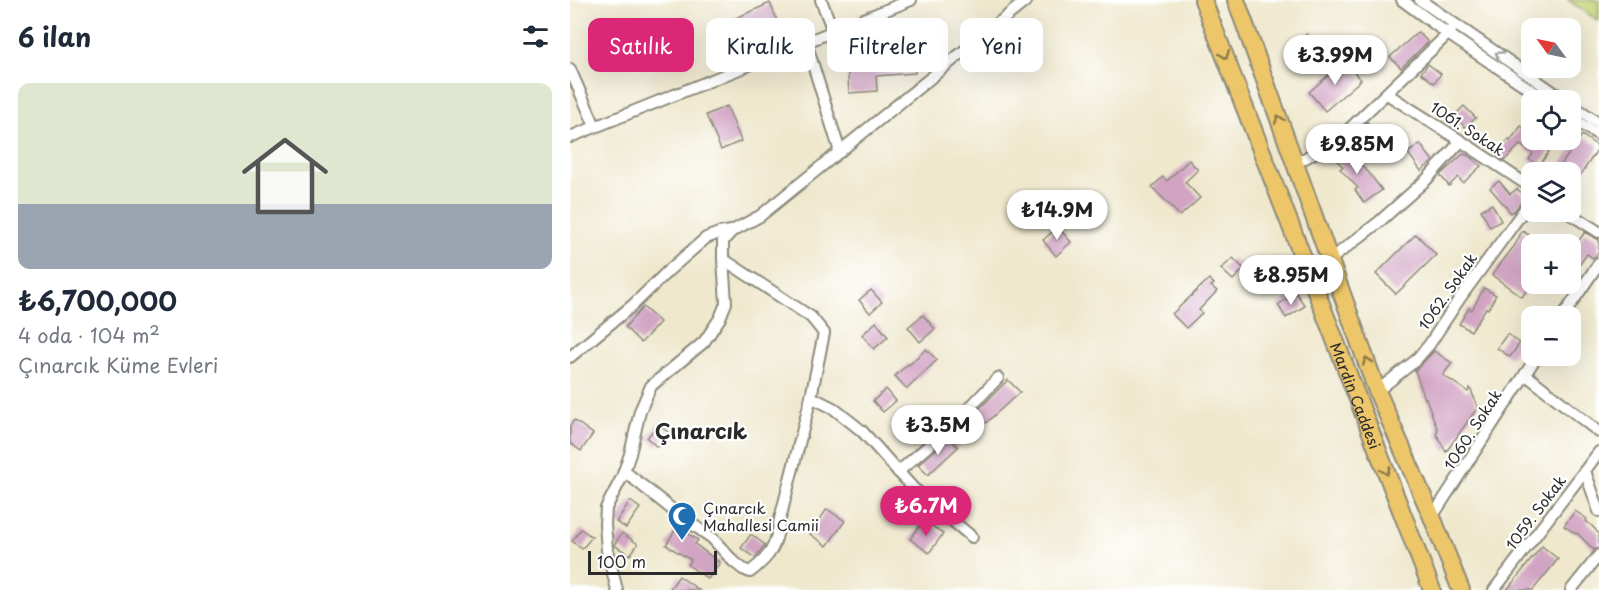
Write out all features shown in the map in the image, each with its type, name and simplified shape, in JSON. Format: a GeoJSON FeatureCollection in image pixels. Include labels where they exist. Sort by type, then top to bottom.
{"type":"FeatureCollection","features":[{"type":"Feature","properties":{"kind":"highway","name":"Mardin Caddesi"},"geometry":{"type":"LineString","coordinates":[[1203,0],[1432,590]]}},
{"type":"Feature","properties":{"kind":"highway","name":"Mardin Caddesi"},"geometry":{"type":"LineString","coordinates":[[1236,0],[1377,391],[1461,590]]}},
{"type":"Feature","properties":{"kind":"street"},"geometry":{"type":"LineString","coordinates":[[821,0],[828,18]]}},
{"type":"Feature","properties":{"kind":"street"},"geometry":{"type":"LineString","coordinates":[[866,18],[911,0]]}},
{"type":"Feature","properties":{"kind":"street"},"geometry":{"type":"LineString","coordinates":[[617,590],[607,550],[606,508],[624,471],[640,411],[651,386],[704,342],[720,318],[726,303],[723,242],[732,231],[760,216],[1027,0]]}},
{"type":"Feature","properties":{"kind":"street"},"geometry":{"type":"LineString","coordinates":[[1402,0],[1549,90]]}},
{"type":"Feature","properties":{"kind":"street"},"geometry":{"type":"LineString","coordinates":[[1420,0],[1452,29],[1533,90]]}},
{"type":"Feature","properties":{"kind":"street"},"geometry":{"type":"LineString","coordinates":[[1295,164],[1346,132],[1452,29]]}},
{"type":"Feature","properties":{"kind":"street"},"geometry":{"type":"LineString","coordinates":[[570,69],[594,126]]}},
{"type":"Feature","properties":{"kind":"street"},"geometry":{"type":"LineString","coordinates":[[815,71],[840,152]]}},
{"type":"Feature","properties":{"kind":"street"},"geometry":{"type":"LineString","coordinates":[[570,137],[730,72]]}},
{"type":"Feature","properties":{"kind":"street","name":"1061. Sokak"},"geometry":{"type":"LineString","coordinates":[[1387,94],[1521,181]]}},
{"type":"Feature","properties":{"kind":"street"},"geometry":{"type":"LineString","coordinates":[[1581,111],[1599,123]]}},
{"type":"Feature","properties":{"kind":"street"},"geometry":{"type":"LineString","coordinates":[[1581,124],[1599,135]]}},
{"type":"Feature","properties":{"kind":"street"},"geometry":{"type":"LineString","coordinates":[[1331,259],[1419,187],[1461,141]]}},
{"type":"Feature","properties":{"kind":"street","name":"1062. Sokak"},"geometry":{"type":"LineString","coordinates":[[1377,391],[1415,361],[1429,345],[1521,214]]}},
{"type":"Feature","properties":{"kind":"street"},"geometry":{"type":"LineString","coordinates":[[1581,221],[1599,232]]}},
{"type":"Feature","properties":{"kind":"street"},"geometry":{"type":"LineString","coordinates":[[570,357],[633,305],[706,238],[719,232],[732,231]]}},
{"type":"Feature","properties":{"kind":"street"},"geometry":{"type":"LineString","coordinates":[[624,471],[712,538],[743,569],[750,572],[772,551],[811,397],[824,333],[811,317],[723,259]]}},
{"type":"Feature","properties":{"kind":"street"},"geometry":{"type":"LineString","coordinates":[[1570,306],[1599,263]]}},
{"type":"Feature","properties":{"kind":"street","name":"1060. Sokak"},"geometry":{"type":"LineString","coordinates":[[1432,517],[1530,366]]}},
{"type":"Feature","properties":{"kind":"street"},"geometry":{"type":"LineString","coordinates":[[1525,374],[1599,432]]}},
{"type":"Feature","properties":{"kind":"street"},"geometry":{"type":"LineString","coordinates":[[898,472],[954,424],[998,378]]}},
{"type":"Feature","properties":{"kind":"street"},"geometry":{"type":"LineString","coordinates":[[811,397],[833,408],[862,431],[913,488],[972,537]]}},
{"type":"Feature","properties":{"kind":"street","name":"1059. Sokak"},"geometry":{"type":"LineString","coordinates":[[1494,590],[1599,452]]}},
{"type":"Feature","properties":{"kind":"street"},"geometry":{"type":"LineString","coordinates":[[1585,471],[1599,511]]}},
{"type":"Feature","properties":{"kind":"street"},"geometry":{"type":"LineString","coordinates":[[1571,590],[1599,555]]}},
{"type":"Feature","properties":{"kind":"green space"},"geometry":{"type":"Polygon","coordinates":[[[1568,0],[1599,0],[1599,21],[1568,0]]]}},
{"type":"Feature","properties":{"kind":"building"},"geometry":{"type":"Polygon","coordinates":[[[770,3],[776,18],[736,18],[770,3]]]}},
{"type":"Feature","properties":{"kind":"building"},"geometry":{"type":"Polygon","coordinates":[[[1418,32],[1428,42],[1401,68],[1390,57],[1418,32]]]}},
{"type":"Feature","properties":{"kind":"building"},"geometry":{"type":"Polygon","coordinates":[[[1307,34],[1317,48],[1302,58],[1292,45],[1307,34]]]}},
{"type":"Feature","properties":{"kind":"building"},"geometry":{"type":"Polygon","coordinates":[[[1345,61],[1361,80],[1325,111],[1309,92],[1345,61]]]}},
{"type":"Feature","properties":{"kind":"building"},"geometry":{"type":"Polygon","coordinates":[[[1428,64],[1441,74],[1434,83],[1421,73],[1428,64]]]}},
{"type":"Feature","properties":{"kind":"building"},"geometry":{"type":"Polygon","coordinates":[[[848,72],[915,72],[876,76],[877,91],[849,93],[848,72]]]}},
{"type":"Feature","properties":{"kind":"building"},"geometry":{"type":"Polygon","coordinates":[[[727,106],[741,141],[721,150],[706,115],[727,106]]]}},
{"type":"Feature","properties":{"kind":"building"},"geometry":{"type":"Polygon","coordinates":[[[1464,106],[1476,118],[1465,127],[1454,116],[1464,106]]]}},
{"type":"Feature","properties":{"kind":"building"},"geometry":{"type":"Polygon","coordinates":[[[1367,122],[1376,132],[1362,146],[1353,136],[1367,122]]]}},
{"type":"Feature","properties":{"kind":"building"},"geometry":{"type":"Polygon","coordinates":[[[1521,126],[1521,146],[1504,161],[1496,153],[1509,139],[1510,141],[1521,126]]]}},
{"type":"Feature","properties":{"kind":"building"},"geometry":{"type":"Polygon","coordinates":[[[1581,136],[1599,147],[1581,174],[1581,162],[1563,162],[1571,150],[1581,150],[1581,136]]]}},
{"type":"Feature","properties":{"kind":"building"},"geometry":{"type":"Polygon","coordinates":[[[1420,144],[1433,161],[1421,171],[1408,153],[1420,144]]]}},
{"type":"Feature","properties":{"kind":"building"},"geometry":{"type":"Polygon","coordinates":[[[1341,145],[1369,173],[1382,190],[1364,203],[1355,190],[1358,188],[1340,169],[1343,167],[1331,153],[1341,145]]]}},
{"type":"Feature","properties":{"kind":"building"},"geometry":{"type":"Polygon","coordinates":[[[1527,150],[1549,152],[1542,162],[1533,162],[1529,159],[1533,154],[1527,150]]]}},
{"type":"Feature","properties":{"kind":"building"},"geometry":{"type":"Polygon","coordinates":[[[1463,154],[1481,166],[1463,183],[1458,177],[1449,186],[1440,175],[1463,154]]]}},
{"type":"Feature","properties":{"kind":"building"},"geometry":{"type":"Polygon","coordinates":[[[1189,160],[1198,170],[1185,182],[1200,198],[1180,216],[1152,187],[1163,177],[1167,181],[1189,160]]]}},
{"type":"Feature","properties":{"kind":"building"},"geometry":{"type":"Polygon","coordinates":[[[1499,181],[1510,194],[1517,189],[1521,192],[1521,202],[1511,213],[1490,188],[1499,181]]]}},
{"type":"Feature","properties":{"kind":"building"},"geometry":{"type":"Polygon","coordinates":[[[1492,204],[1501,221],[1490,227],[1481,210],[1492,204]]]}},
{"type":"Feature","properties":{"kind":"building"},"geometry":{"type":"Polygon","coordinates":[[[1058,227],[1071,242],[1056,256],[1043,240],[1058,227]]]}},
{"type":"Feature","properties":{"kind":"building"},"geometry":{"type":"Polygon","coordinates":[[[1522,231],[1527,234],[1521,234],[1521,294],[1524,294],[1522,297],[1492,275],[1515,245],[1522,231]]]}},
{"type":"Feature","properties":{"kind":"building"},"geometry":{"type":"Polygon","coordinates":[[[1585,232],[1599,240],[1599,252],[1593,258],[1587,254],[1581,263],[1581,238],[1585,232]]]}},
{"type":"Feature","properties":{"kind":"building"},"geometry":{"type":"Polygon","coordinates":[[[1416,234],[1436,255],[1396,294],[1376,274],[1416,234]]]}},
{"type":"Feature","properties":{"kind":"building"},"geometry":{"type":"Polygon","coordinates":[[[1233,258],[1244,269],[1233,280],[1221,269],[1233,258]]]}},
{"type":"Feature","properties":{"kind":"building"},"geometry":{"type":"Polygon","coordinates":[[[1278,258],[1284,264],[1281,268],[1286,274],[1267,292],[1255,280],[1278,258]]]}},
{"type":"Feature","properties":{"kind":"building"},"geometry":{"type":"Polygon","coordinates":[[[1209,279],[1214,284],[1211,286],[1217,291],[1199,310],[1202,313],[1186,328],[1172,314],[1209,279]]]}},
{"type":"Feature","properties":{"kind":"building"},"geometry":{"type":"Polygon","coordinates":[[[1484,288],[1496,295],[1471,331],[1459,324],[1469,308],[1472,310],[1484,288]]]}},
{"type":"Feature","properties":{"kind":"building"},"geometry":{"type":"Polygon","coordinates":[[[871,290],[882,302],[870,313],[859,300],[871,290]]]}},
{"type":"Feature","properties":{"kind":"building"},"geometry":{"type":"Polygon","coordinates":[[[1296,293],[1305,306],[1286,318],[1278,305],[1296,293]]]}},
{"type":"Feature","properties":{"kind":"building"},"geometry":{"type":"Polygon","coordinates":[[[643,307],[660,322],[641,343],[625,327],[643,307]]]}},
{"type":"Feature","properties":{"kind":"building"},"geometry":{"type":"Polygon","coordinates":[[[923,315],[935,329],[920,342],[908,327],[923,315]]]}},
{"type":"Feature","properties":{"kind":"building"},"geometry":{"type":"Polygon","coordinates":[[[876,322],[888,337],[874,349],[862,335],[876,322]]]}},
{"type":"Feature","properties":{"kind":"building"},"geometry":{"type":"Polygon","coordinates":[[[1507,334],[1520,343],[1510,357],[1497,348],[1507,334]]]}},
{"type":"Feature","properties":{"kind":"building"},"geometry":{"type":"Polygon","coordinates":[[[926,349],[937,360],[907,389],[895,376],[926,349]]]}},
{"type":"Feature","properties":{"kind":"building"},"geometry":{"type":"Polygon","coordinates":[[[1434,351],[1452,363],[1443,375],[1468,392],[1470,388],[1478,407],[1446,452],[1436,433],[1438,431],[1415,371],[1434,351]]]}},
{"type":"Feature","properties":{"kind":"building"},"geometry":{"type":"Polygon","coordinates":[[[1008,380],[1020,392],[978,430],[968,420],[1008,380]]]}},
{"type":"Feature","properties":{"kind":"building"},"geometry":{"type":"Polygon","coordinates":[[[886,389],[896,401],[883,412],[873,401],[886,389]]]}},
{"type":"Feature","properties":{"kind":"building"},"geometry":{"type":"Polygon","coordinates":[[[574,420],[593,434],[581,451],[570,443],[570,426],[574,420]]]}},
{"type":"Feature","properties":{"kind":"building"},"geometry":{"type":"Polygon","coordinates":[[[658,424],[669,433],[657,447],[647,438],[658,424]]]}},
{"type":"Feature","properties":{"kind":"building"},"geometry":{"type":"Polygon","coordinates":[[[949,438],[958,447],[928,475],[918,465],[949,438]]]}},
{"type":"Feature","properties":{"kind":"building"},"geometry":{"type":"Polygon","coordinates":[[[630,501],[640,508],[626,528],[616,522],[630,501]]]}},
{"type":"Feature","properties":{"kind":"building"},"geometry":{"type":"Polygon","coordinates":[[[827,509],[845,521],[827,546],[810,534],[827,509]]]}},
{"type":"Feature","properties":{"kind":"building"},"geometry":{"type":"Polygon","coordinates":[[[1575,511],[1587,519],[1586,521],[1599,534],[1599,548],[1594,550],[1577,533],[1564,526],[1575,511]]]}},
{"type":"Feature","properties":{"kind":"building"},"geometry":{"type":"Polygon","coordinates":[[[924,520],[943,534],[929,553],[910,539],[924,520]]]}},
{"type":"Feature","properties":{"kind":"building"},"geometry":{"type":"Polygon","coordinates":[[[677,527],[698,540],[695,544],[720,563],[708,579],[688,565],[691,560],[666,545],[677,527]]]}},
{"type":"Feature","properties":{"kind":"building"},"geometry":{"type":"Polygon","coordinates":[[[581,529],[592,537],[582,549],[572,541],[581,529]]]}},
{"type":"Feature","properties":{"kind":"building"},"geometry":{"type":"Polygon","coordinates":[[[622,533],[638,544],[630,555],[614,545],[622,533]]]}},
{"type":"Feature","properties":{"kind":"building"},"geometry":{"type":"Polygon","coordinates":[[[751,534],[765,545],[755,558],[741,548],[751,534]]]}},
{"type":"Feature","properties":{"kind":"building"},"geometry":{"type":"Polygon","coordinates":[[[1542,546],[1558,559],[1533,590],[1507,590],[1542,546]]]}},
{"type":"Feature","properties":{"kind":"building"},"geometry":{"type":"Polygon","coordinates":[[[679,576],[699,590],[669,590],[679,576]]]}},
{"type":"Feature","properties":{"kind":"place","name":"Çınarcık Mahallesi Camii"},"geometry":{"type":"Point","coordinates":[682,542]}},
{"type":"Feature","properties":{"kind":"district","name":"Çınarcık"},"geometry":{"type":"Point","coordinates":[701,430]}}]}
